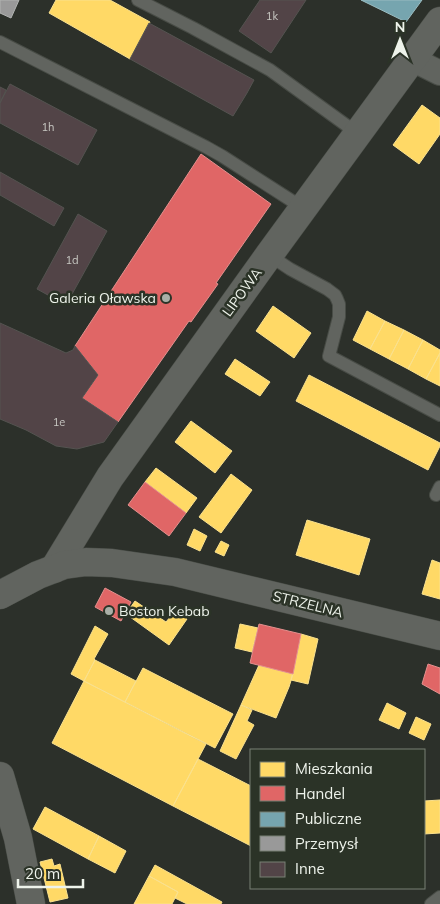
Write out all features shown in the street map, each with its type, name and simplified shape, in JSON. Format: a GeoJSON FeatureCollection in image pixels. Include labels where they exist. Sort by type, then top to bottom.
{"type":"FeatureCollection","features":[{"type":"Feature","properties":{"kind":"street","name":"LIPOWA"},"geometry":{"type":"LineString","coordinates":[[54,569],[105,483],[268,255],[440,21]]}},
{"type":"Feature","properties":{"kind":"street"},"geometry":{"type":"LineString","coordinates":[[412,59],[440,73]]}},
{"type":"Feature","properties":{"kind":"street","name":"STRZELNA"},"geometry":{"type":"LineString","coordinates":[[0,594],[38,575],[72,564],[86,562],[112,563],[175,572],[440,636]]}},
{"type":"Feature","properties":{"kind":"street"},"geometry":{"type":"LineString","coordinates":[[0,776],[18,838],[31,904]]}},
{"type":"Feature","properties":{"kind":"lane"},"geometry":{"type":"LineString","coordinates":[[138,0],[270,70],[357,133]]}},
{"type":"Feature","properties":{"kind":"lane"},"geometry":{"type":"LineString","coordinates":[[0,42],[206,147],[303,208]]}},
{"type":"Feature","properties":{"kind":"lane"},"geometry":{"type":"LineString","coordinates":[[268,255],[335,295],[339,304],[339,317],[328,356],[440,414]]}},
{"type":"Feature","properties":{"kind":"lane"},"geometry":{"type":"LineString","coordinates":[[431,904],[440,897]]}},
{"type":"Feature","properties":{"kind":"building: Mieszkania"},"geometry":{"type":"Polygon","coordinates":[[[56,0],[110,0],[150,22],[130,59],[49,13],[56,0]]]}},
{"type":"Feature","properties":{"kind":"building: Mieszkania"},"geometry":{"type":"Polygon","coordinates":[[[422,105],[440,118],[440,134],[419,164],[393,145],[422,105]]]}},
{"type":"Feature","properties":{"kind":"building: Mieszkania"},"geometry":{"type":"Polygon","coordinates":[[[273,306],[311,333],[294,358],[256,331],[273,306]]]}},
{"type":"Feature","properties":{"kind":"building: Mieszkania"},"geometry":{"type":"Polygon","coordinates":[[[367,311],[385,321],[370,349],[353,340],[367,311]]]}},
{"type":"Feature","properties":{"kind":"building: Mieszkania"},"geometry":{"type":"Polygon","coordinates":[[[385,321],[404,330],[389,359],[370,349],[385,321]]]}},
{"type":"Feature","properties":{"kind":"building: Mieszkania"},"geometry":{"type":"Polygon","coordinates":[[[404,330],[423,340],[408,369],[389,359],[404,330]]]}},
{"type":"Feature","properties":{"kind":"building: Mieszkania"},"geometry":{"type":"Polygon","coordinates":[[[423,340],[440,350],[426,379],[408,369],[423,340]]]}},
{"type":"Feature","properties":{"kind":"building: Mieszkania"},"geometry":{"type":"Polygon","coordinates":[[[440,353],[440,386],[426,379],[440,353]]]}},
{"type":"Feature","properties":{"kind":"building: Mieszkania"},"geometry":{"type":"Polygon","coordinates":[[[235,359],[270,382],[260,396],[225,374],[235,359]]]}},
{"type":"Feature","properties":{"kind":"building: Mieszkania"},"geometry":{"type":"Polygon","coordinates":[[[309,375],[440,443],[428,470],[296,401],[309,375]]]}},
{"type":"Feature","properties":{"kind":"building: Mieszkania"},"geometry":{"type":"Polygon","coordinates":[[[191,421],[232,451],[215,473],[175,442],[191,421]]]}},
{"type":"Feature","properties":{"kind":"building: Mieszkania"},"geometry":{"type":"Polygon","coordinates":[[[156,468],[197,498],[186,513],[145,482],[156,468]]]}},
{"type":"Feature","properties":{"kind":"building: Mieszkania"},"geometry":{"type":"Polygon","coordinates":[[[231,474],[252,490],[221,533],[199,517],[231,474]]]}},
{"type":"Feature","properties":{"kind":"building: Mieszkania"},"geometry":{"type":"Polygon","coordinates":[[[307,520],[370,539],[359,575],[296,555],[307,520]]]}},
{"type":"Feature","properties":{"kind":"building: Mieszkania"},"geometry":{"type":"Polygon","coordinates":[[[194,529],[207,536],[200,551],[187,545],[194,529]]]}},
{"type":"Feature","properties":{"kind":"building: Mieszkania"},"geometry":{"type":"Polygon","coordinates":[[[221,541],[229,545],[224,556],[215,552],[221,541]]]}},
{"type":"Feature","properties":{"kind":"building: Mieszkania"},"geometry":{"type":"Polygon","coordinates":[[[432,560],[440,563],[440,599],[422,594],[432,560]]]}},
{"type":"Feature","properties":{"kind":"building: Mieszkania"},"geometry":{"type":"Polygon","coordinates":[[[135,601],[166,622],[175,611],[187,619],[169,645],[126,614],[135,601]]]}},
{"type":"Feature","properties":{"kind":"building: Mieszkania"},"geometry":{"type":"Polygon","coordinates":[[[240,624],[258,628],[252,652],[235,648],[240,624]]]}},
{"type":"Feature","properties":{"kind":"building: Mieszkania"},"geometry":{"type":"Polygon","coordinates":[[[95,626],[108,634],[84,681],[71,674],[95,626]]]}},
{"type":"Feature","properties":{"kind":"building: Mieszkania"},"geometry":{"type":"Polygon","coordinates":[[[301,634],[318,639],[308,684],[291,680],[301,634]]]}},
{"type":"Feature","properties":{"kind":"building: Mieszkania"},"geometry":{"type":"Polygon","coordinates":[[[95,660],[136,681],[125,702],[84,681],[95,660]]]}},
{"type":"Feature","properties":{"kind":"building: Mieszkania"},"geometry":{"type":"Polygon","coordinates":[[[259,665],[293,674],[276,718],[241,705],[259,665]]]}},
{"type":"Feature","properties":{"kind":"building: Mieszkania"},"geometry":{"type":"Polygon","coordinates":[[[143,668],[233,714],[215,748],[125,702],[143,668]]]}},
{"type":"Feature","properties":{"kind":"building: Mieszkania"},"geometry":{"type":"Polygon","coordinates":[[[84,681],[206,744],[173,806],[52,743],[84,681]]]}},
{"type":"Feature","properties":{"kind":"building: Mieszkania"},"geometry":{"type":"Polygon","coordinates":[[[387,703],[406,713],[399,729],[379,720],[387,703]]]}},
{"type":"Feature","properties":{"kind":"building: Mieszkania"},"geometry":{"type":"Polygon","coordinates":[[[241,705],[252,710],[247,721],[254,725],[236,759],[220,751],[241,705]]]}},
{"type":"Feature","properties":{"kind":"building: Mieszkania"},"geometry":{"type":"Polygon","coordinates":[[[416,717],[431,724],[424,740],[409,733],[416,717]]]}},
{"type":"Feature","properties":{"kind":"building: Mieszkania"},"geometry":{"type":"Polygon","coordinates":[[[198,759],[250,785],[250,845],[173,806],[198,759]]]}},
{"type":"Feature","properties":{"kind":"building: Mieszkania"},"geometry":{"type":"Polygon","coordinates":[[[440,800],[440,833],[425,834],[425,801],[440,800]]]}},
{"type":"Feature","properties":{"kind":"building: Mieszkania"},"geometry":{"type":"Polygon","coordinates":[[[45,807],[99,836],[88,859],[33,829],[45,807]]]}},
{"type":"Feature","properties":{"kind":"building: Mieszkania"},"geometry":{"type":"Polygon","coordinates":[[[99,836],[126,851],[115,873],[88,859],[99,836]]]}},
{"type":"Feature","properties":{"kind":"building: Mieszkania"},"geometry":{"type":"Polygon","coordinates":[[[52,859],[54,866],[60,864],[68,898],[50,902],[40,862],[52,859]]]}},
{"type":"Feature","properties":{"kind":"building: Mieszkania"},"geometry":{"type":"Polygon","coordinates":[[[155,865],[222,902],[221,904],[187,904],[175,898],[178,892],[149,876],[155,865]]]}},
{"type":"Feature","properties":{"kind":"building: Mieszkania"},"geometry":{"type":"Polygon","coordinates":[[[149,876],[178,892],[172,904],[134,904],[149,876]]]}},
{"type":"Feature","properties":{"kind":"building: Handel"},"geometry":{"type":"Polygon","coordinates":[[[201,154],[271,204],[216,283],[218,284],[191,322],[189,321],[118,422],[82,398],[98,375],[75,346],[201,154]]]}},
{"type":"Feature","properties":{"kind":"building: Handel"},"geometry":{"type":"Polygon","coordinates":[[[145,482],[186,513],[169,536],[128,505],[145,482]]]}},
{"type":"Feature","properties":{"kind":"building: Handel"},"geometry":{"type":"Polygon","coordinates":[[[105,588],[131,602],[121,621],[95,607],[105,588]]]}},
{"type":"Feature","properties":{"kind":"building: Handel"},"geometry":{"type":"Polygon","coordinates":[[[259,624],[301,634],[293,674],[250,663],[259,624]]]}},
{"type":"Feature","properties":{"kind":"building: Handel"},"geometry":{"type":"Polygon","coordinates":[[[428,664],[440,668],[440,694],[422,684],[428,664]]]}},
{"type":"Feature","properties":{"kind":"building: Publiczne"},"geometry":{"type":"Polygon","coordinates":[[[361,0],[422,0],[406,22],[361,0]]]}},
{"type":"Feature","properties":{"kind":"building: Przemysł"},"geometry":{"type":"Polygon","coordinates":[[[0,0],[19,0],[11,18],[0,13],[0,0]]]}},
{"type":"Feature","properties":{"kind":"building: Inne"},"geometry":{"type":"Polygon","coordinates":[[[260,0],[306,0],[271,53],[239,31],[260,0]]]}},
{"type":"Feature","properties":{"kind":"building: Inne"},"geometry":{"type":"Polygon","coordinates":[[[149,23],[254,80],[233,116],[130,59],[149,23]]]}},
{"type":"Feature","properties":{"kind":"building: Inne"},"geometry":{"type":"Polygon","coordinates":[[[10,84],[97,130],[78,165],[0,123],[0,103],[10,84]]]}},
{"type":"Feature","properties":{"kind":"building: Inne"},"geometry":{"type":"Polygon","coordinates":[[[0,87],[6,90],[0,103],[0,87]]]}},
{"type":"Feature","properties":{"kind":"building: Inne"},"geometry":{"type":"Polygon","coordinates":[[[0,172],[64,208],[54,226],[0,195],[0,172]]]}},
{"type":"Feature","properties":{"kind":"building: Inne"},"geometry":{"type":"Polygon","coordinates":[[[78,214],[107,231],[66,305],[37,289],[78,214]]]}},
{"type":"Feature","properties":{"kind":"building: Inne"},"geometry":{"type":"Polygon","coordinates":[[[0,323],[66,353],[73,350],[75,346],[98,375],[82,398],[118,422],[104,442],[77,449],[56,446],[0,419],[0,323]]]}},
{"type":"Feature","properties":{"kind":"place","name":"Galeria Oławska"},"geometry":{"type":"Point","coordinates":[166,298]}},
{"type":"Feature","properties":{"kind":"place","name":"Boston Kebab"},"geometry":{"type":"Point","coordinates":[109,611]}}]}
